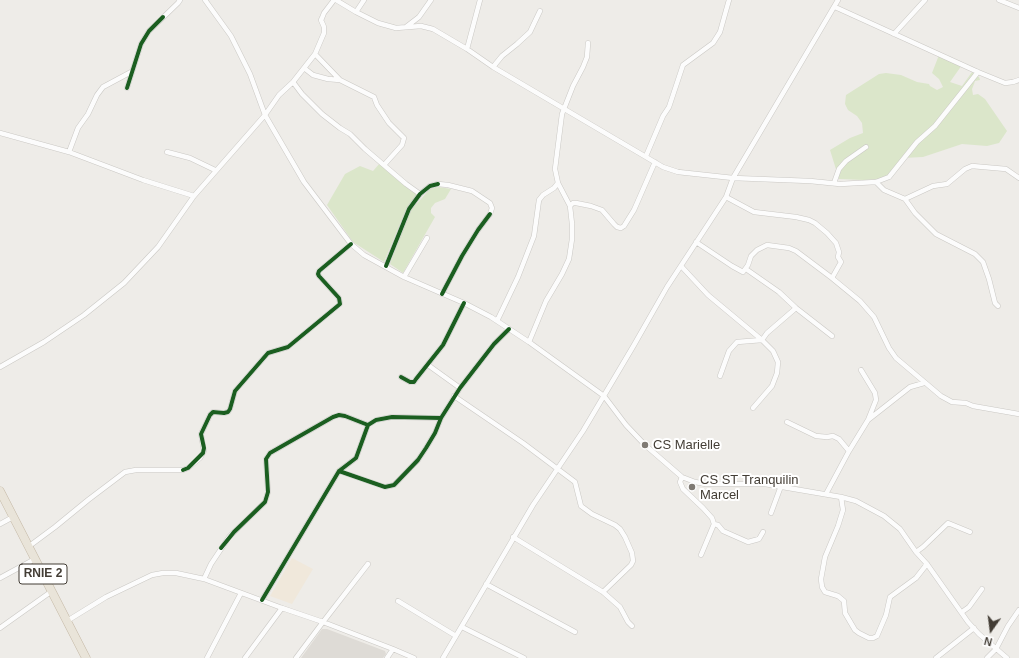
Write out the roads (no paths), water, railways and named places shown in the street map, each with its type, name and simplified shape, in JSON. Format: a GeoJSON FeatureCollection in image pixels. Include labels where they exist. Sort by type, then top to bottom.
{"type":"FeatureCollection","features":[{"type":"Feature","properties":{"kind":"highway","name":"RNIE 2"},"geometry":{"type":"LineString","coordinates":[[0,491],[86,658]]}},
{"type":"Feature","properties":{"kind":"street"},"geometry":{"type":"LineString","coordinates":[[127,88],[140,44],[149,31],[180,0]]}},
{"type":"Feature","properties":{"kind":"street"},"geometry":{"type":"LineString","coordinates":[[205,0],[231,36],[250,74],[265,115],[304,182],[351,244],[364,255],[404,277],[464,303],[497,321],[530,342],[604,396],[626,425],[645,445],[682,478],[706,484],[753,484],[781,486],[841,496],[856,501],[884,516],[900,529],[974,628],[1007,658]]}},
{"type":"Feature","properties":{"kind":"street"},"geometry":{"type":"LineString","coordinates":[[356,12],[364,0]]}},
{"type":"Feature","properties":{"kind":"street"},"geometry":{"type":"LineString","coordinates":[[404,28],[419,17],[431,0]]}},
{"type":"Feature","properties":{"kind":"street"},"geometry":{"type":"LineString","coordinates":[[467,49],[480,0]]}},
{"type":"Feature","properties":{"kind":"street"},"geometry":{"type":"LineString","coordinates":[[646,156],[663,116],[669,107],[683,65],[712,43],[720,32],[729,0]]}},
{"type":"Feature","properties":{"kind":"street"},"geometry":{"type":"LineString","coordinates":[[443,658],[532,505],[579,436],[667,287],[726,197],[733,178],[838,0]]}},
{"type":"Feature","properties":{"kind":"street"},"geometry":{"type":"LineString","coordinates":[[894,34],[925,0]]}},
{"type":"Feature","properties":{"kind":"street"},"geometry":{"type":"LineString","coordinates":[[999,0],[1019,8]]}},
{"type":"Feature","properties":{"kind":"street"},"geometry":{"type":"LineString","coordinates":[[0,367],[44,342],[84,315],[124,283],[158,248],[194,196],[215,170],[265,115],[279,95],[293,82],[315,54],[324,33],[324,27],[321,20],[324,13],[338,1],[378,23],[396,28],[421,26],[433,30],[663,167],[678,172],[733,178],[790,180],[834,184],[876,182],[889,177],[917,142],[935,126],[978,72]]}},
{"type":"Feature","properties":{"kind":"street"},"geometry":{"type":"LineString","coordinates":[[835,6],[1005,83],[1019,80]]}},
{"type":"Feature","properties":{"kind":"street"},"geometry":{"type":"LineString","coordinates":[[493,67],[502,56],[527,35],[540,11]]}},
{"type":"Feature","properties":{"kind":"street"},"geometry":{"type":"LineString","coordinates":[[530,342],[546,301],[569,259],[572,224],[570,206],[558,183],[555,169],[557,143],[564,108],[585,62],[588,43]]}},
{"type":"Feature","properties":{"kind":"street"},"geometry":{"type":"LineString","coordinates":[[315,54],[340,80],[374,97],[377,105],[389,123],[404,138],[402,145],[384,164]]}},
{"type":"Feature","properties":{"kind":"street"},"geometry":{"type":"LineString","coordinates":[[304,68],[313,75],[328,79],[340,80]]}},
{"type":"Feature","properties":{"kind":"street"},"geometry":{"type":"LineString","coordinates":[[69,152],[78,128],[88,114],[102,87],[131,72]]}},
{"type":"Feature","properties":{"kind":"street"},"geometry":{"type":"LineString","coordinates":[[293,82],[302,94],[322,114],[350,134],[364,149],[420,194]]}},
{"type":"Feature","properties":{"kind":"street"},"geometry":{"type":"LineString","coordinates":[[0,133],[69,152],[143,180],[194,196]]}},
{"type":"Feature","properties":{"kind":"street"},"geometry":{"type":"LineString","coordinates":[[834,184],[839,169],[846,161],[866,147]]}},
{"type":"Feature","properties":{"kind":"street"},"geometry":{"type":"LineString","coordinates":[[167,152],[190,158],[215,170]]}},
{"type":"Feature","properties":{"kind":"street"},"geometry":{"type":"LineString","coordinates":[[570,206],[573,203],[576,203],[602,210],[614,224],[621,228],[624,226],[634,210],[655,162]]}},
{"type":"Feature","properties":{"kind":"street"},"geometry":{"type":"LineString","coordinates":[[905,199],[933,186],[947,184],[965,169],[972,166],[1006,169],[1019,178]]}},
{"type":"Feature","properties":{"kind":"street"},"geometry":{"type":"LineString","coordinates":[[876,182],[884,190],[905,199],[915,213],[936,234],[975,254],[983,262],[995,303],[998,306]]}},
{"type":"Feature","properties":{"kind":"street"},"geometry":{"type":"LineString","coordinates":[[497,321],[518,277],[534,236],[539,200],[558,183]]}},
{"type":"Feature","properties":{"kind":"street"},"geometry":{"type":"LineString","coordinates":[[386,266],[409,208],[420,194],[430,186],[438,184],[472,191],[490,203],[492,208],[490,214],[462,256],[442,294]]}},
{"type":"Feature","properties":{"kind":"street"},"geometry":{"type":"LineString","coordinates":[[726,197],[754,212],[796,217],[809,220],[814,223],[827,233],[836,243],[839,252],[838,257],[841,262],[832,278]]}},
{"type":"Feature","properties":{"kind":"street"},"geometry":{"type":"LineString","coordinates":[[404,277],[426,238]]}},
{"type":"Feature","properties":{"kind":"street"},"geometry":{"type":"LineString","coordinates":[[696,242],[743,272],[746,269],[751,256],[757,250],[767,245],[789,248],[796,251],[860,301],[874,317],[889,348],[896,358],[941,396],[952,402],[966,403],[973,406],[1019,414]]}},
{"type":"Feature","properties":{"kind":"street"},"geometry":{"type":"LineString","coordinates":[[28,547],[125,472],[136,470],[183,470],[188,468],[200,458],[204,451],[201,434],[210,415],[213,412],[228,412],[235,391],[268,353],[288,347],[340,304],[339,298],[318,276],[318,274],[319,271],[351,244]]}},
{"type":"Feature","properties":{"kind":"street"},"geometry":{"type":"LineString","coordinates":[[681,266],[708,295],[773,351],[778,362],[777,372],[772,386],[753,408]]}},
{"type":"Feature","properties":{"kind":"street"},"geometry":{"type":"LineString","coordinates":[[746,269],[779,292],[796,308],[832,336]]}},
{"type":"Feature","properties":{"kind":"street"},"geometry":{"type":"LineString","coordinates":[[401,377],[410,382],[414,382],[443,345],[464,303]]}},
{"type":"Feature","properties":{"kind":"street"},"geometry":{"type":"LineString","coordinates":[[720,376],[729,351],[737,342],[762,340],[796,308]]}},
{"type":"Feature","properties":{"kind":"street"},"geometry":{"type":"LineString","coordinates":[[339,471],[385,487],[394,485],[418,460],[454,396],[494,344],[510,329]]}},
{"type":"Feature","properties":{"kind":"street"},"geometry":{"type":"LineString","coordinates":[[428,365],[460,388]]}},
{"type":"Feature","properties":{"kind":"street"},"geometry":{"type":"LineString","coordinates":[[826,494],[849,451],[868,420],[876,400],[875,393],[861,370]]}},
{"type":"Feature","properties":{"kind":"street"},"geometry":{"type":"LineString","coordinates":[[868,420],[910,387],[924,383]]}},
{"type":"Feature","properties":{"kind":"street"},"geometry":{"type":"LineString","coordinates":[[454,396],[575,482],[581,506],[586,511],[620,529],[625,537],[633,558],[631,565],[603,592]]}},
{"type":"Feature","properties":{"kind":"street"},"geometry":{"type":"LineString","coordinates":[[204,579],[211,564],[229,537],[265,502],[268,492],[266,459],[270,453],[339,415],[368,426]]}},
{"type":"Feature","properties":{"kind":"street"},"geometry":{"type":"LineString","coordinates":[[262,600],[339,471],[356,458],[368,426],[376,420],[392,417],[441,418]]}},
{"type":"Feature","properties":{"kind":"street"},"geometry":{"type":"LineString","coordinates":[[787,422],[816,436],[833,436],[839,439],[849,451]]}},
{"type":"Feature","properties":{"kind":"street"},"geometry":{"type":"LineString","coordinates":[[682,478],[680,482],[683,489],[712,518],[714,524],[701,555]]}},
{"type":"Feature","properties":{"kind":"street"},"geometry":{"type":"LineString","coordinates":[[771,513],[781,486]]}},
{"type":"Feature","properties":{"kind":"street"},"geometry":{"type":"LineString","coordinates":[[841,496],[843,510],[838,526],[824,557],[821,579],[822,587],[825,592],[838,596],[844,601],[845,613],[859,633],[869,638],[877,636],[886,615],[890,597],[916,578],[927,564]]}},
{"type":"Feature","properties":{"kind":"street"},"geometry":{"type":"LineString","coordinates":[[0,524],[13,517]]}},
{"type":"Feature","properties":{"kind":"street"},"geometry":{"type":"LineString","coordinates":[[916,552],[948,523],[970,532]]}},
{"type":"Feature","properties":{"kind":"street"},"geometry":{"type":"LineString","coordinates":[[714,524],[718,525],[723,531],[748,542],[759,539],[763,532]]}},
{"type":"Feature","properties":{"kind":"street"},"geometry":{"type":"LineString","coordinates":[[513,537],[603,592],[620,607],[628,622],[632,626]]}},
{"type":"Feature","properties":{"kind":"street"},"geometry":{"type":"LineString","coordinates":[[0,578],[35,559]]}},
{"type":"Feature","properties":{"kind":"street"},"geometry":{"type":"LineString","coordinates":[[296,658],[368,564]]}},
{"type":"Feature","properties":{"kind":"street"},"geometry":{"type":"LineString","coordinates":[[67,621],[106,597],[152,575],[176,573],[204,579],[323,622],[414,658]]}},
{"type":"Feature","properties":{"kind":"street"},"geometry":{"type":"LineString","coordinates":[[486,584],[575,632]]}},
{"type":"Feature","properties":{"kind":"street"},"geometry":{"type":"LineString","coordinates":[[962,612],[969,607],[982,589]]}},
{"type":"Feature","properties":{"kind":"street"},"geometry":{"type":"LineString","coordinates":[[0,628],[52,591]]}},
{"type":"Feature","properties":{"kind":"street"},"geometry":{"type":"LineString","coordinates":[[208,658],[241,593]]}},
{"type":"Feature","properties":{"kind":"street"},"geometry":{"type":"LineString","coordinates":[[398,601],[456,636]]}},
{"type":"Feature","properties":{"kind":"street"},"geometry":{"type":"LineString","coordinates":[[245,658],[282,608]]}},
{"type":"Feature","properties":{"kind":"street"},"geometry":{"type":"LineString","coordinates":[[987,658],[996,649],[1008,626],[1019,610]]}},
{"type":"Feature","properties":{"kind":"street"},"geometry":{"type":"LineString","coordinates":[[462,627],[524,658]]}},
{"type":"Feature","properties":{"kind":"street"},"geometry":{"type":"LineString","coordinates":[[936,658],[974,628]]}},
{"type":"Feature","properties":{"kind":"street"},"geometry":{"type":"LineString","coordinates":[[387,658],[394,649]]}},
{"type":"Feature","properties":{"kind":"place","name":"CS Marielle"},"geometry":{"type":"Point","coordinates":[645,445]}},
{"type":"Feature","properties":{"kind":"place","name":"CS ST Tranquilin Marcel"},"geometry":{"type":"Point","coordinates":[692,487]}}]}
